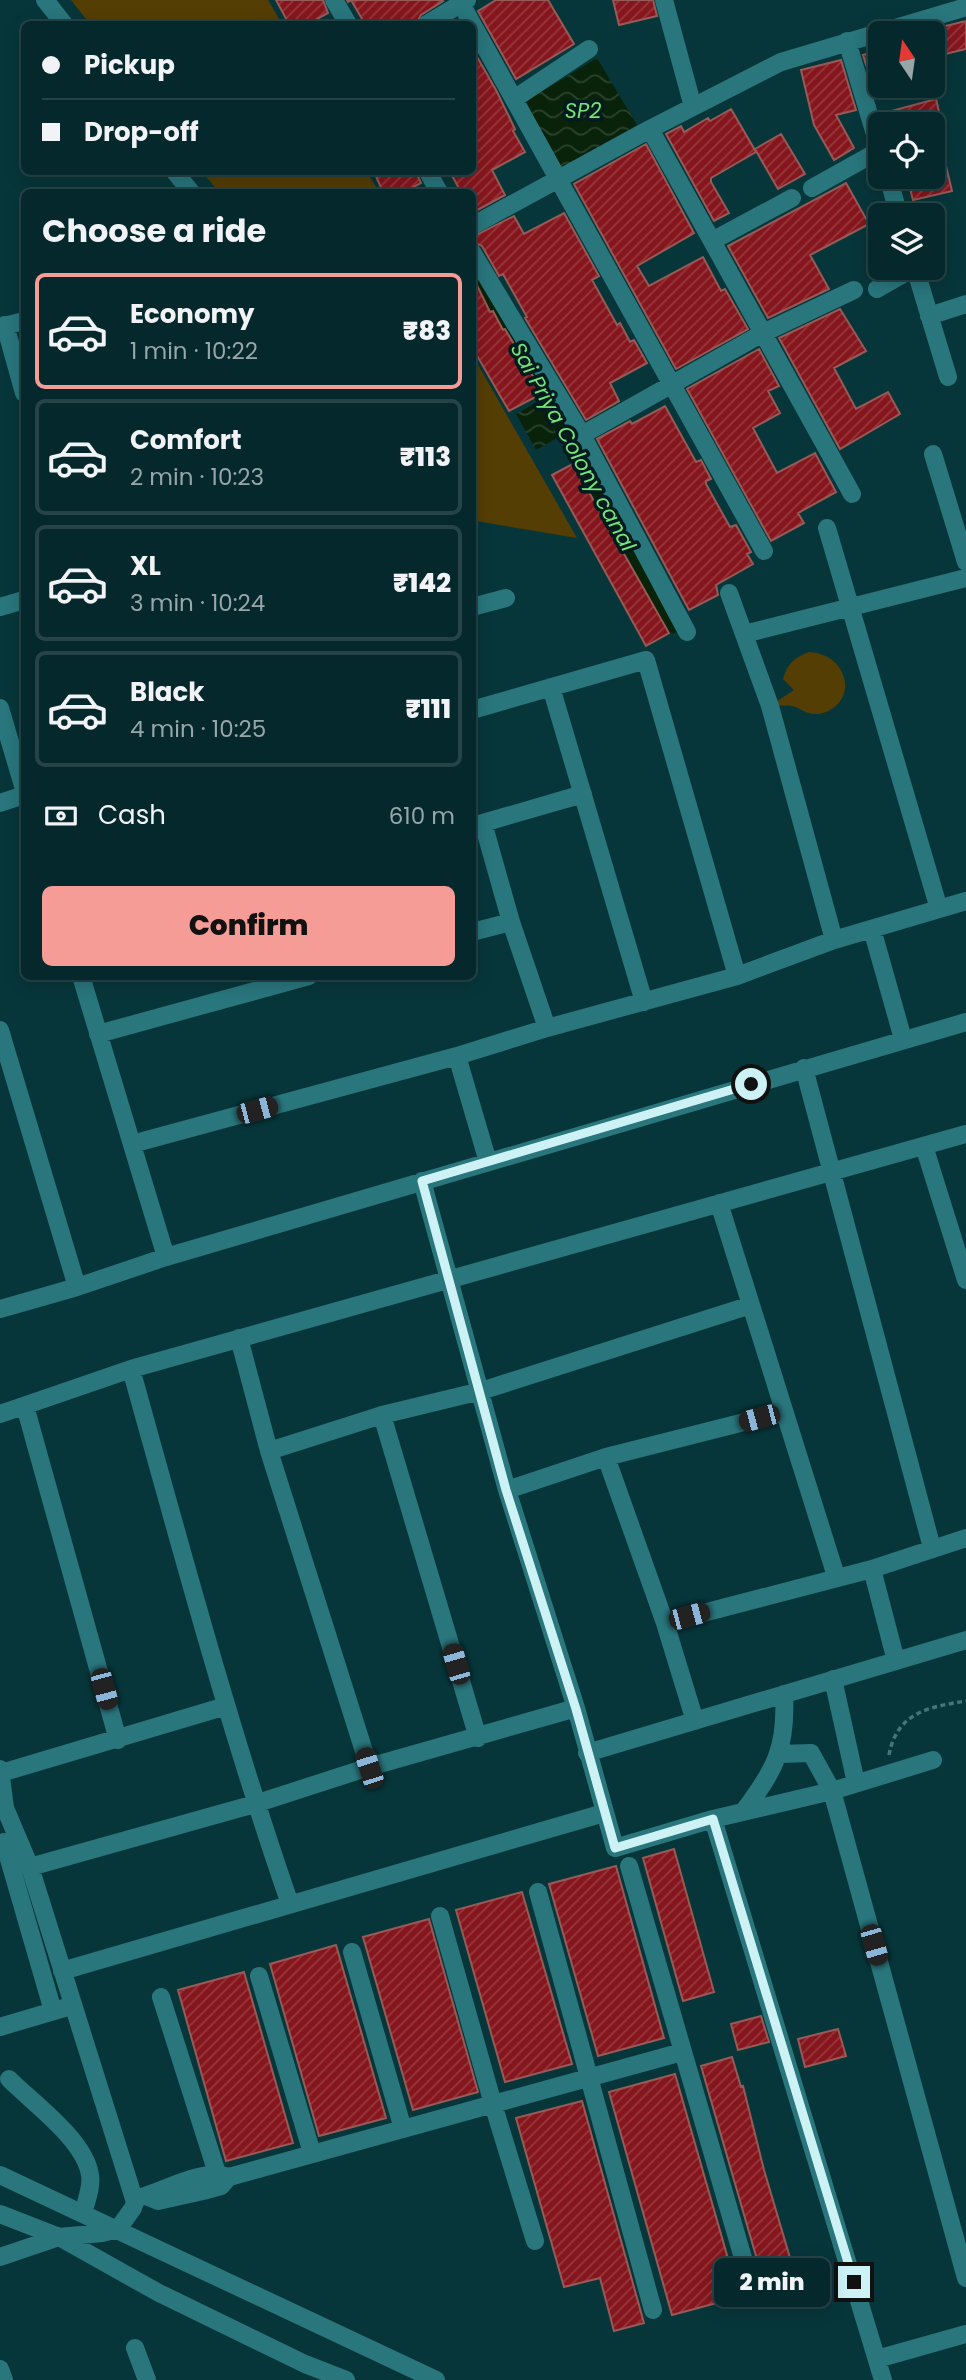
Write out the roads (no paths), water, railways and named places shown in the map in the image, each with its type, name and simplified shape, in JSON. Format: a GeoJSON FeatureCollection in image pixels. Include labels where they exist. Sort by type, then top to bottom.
{"type":"FeatureCollection","features":[{"type":"Feature","properties":{"kind":"street"},"geometry":{"type":"LineString","coordinates":[[46,0],[62,21]]}},
{"type":"Feature","properties":{"kind":"street"},"geometry":{"type":"LineString","coordinates":[[334,0],[346,21]]}},
{"type":"Feature","properties":{"kind":"street"},"geometry":{"type":"LineString","coordinates":[[664,0],[693,107]]}},
{"type":"Feature","properties":{"kind":"street"},"geometry":{"type":"LineString","coordinates":[[432,21],[462,1],[473,21]]}},
{"type":"Feature","properties":{"kind":"street"},"geometry":{"type":"LineString","coordinates":[[476,224],[650,129],[781,62],[966,7]]}},
{"type":"Feature","properties":{"kind":"street"},"geometry":{"type":"LineString","coordinates":[[476,27],[764,551]]}},
{"type":"Feature","properties":{"kind":"street"},"geometry":{"type":"LineString","coordinates":[[847,41],[868,112]]}},
{"type":"Feature","properties":{"kind":"street"},"geometry":{"type":"LineString","coordinates":[[514,99],[589,49]]}},
{"type":"Feature","properties":{"kind":"street"},"geometry":{"type":"LineString","coordinates":[[650,129],[852,494]]}},
{"type":"Feature","properties":{"kind":"street"},"geometry":{"type":"LineString","coordinates":[[812,188],[868,157]]}},
{"type":"Feature","properties":{"kind":"street"},"geometry":{"type":"LineString","coordinates":[[177,175],[189,189]]}},
{"type":"Feature","properties":{"kind":"street"},"geometry":{"type":"LineString","coordinates":[[712,242],[792,198]]}},
{"type":"Feature","properties":{"kind":"street"},"geometry":{"type":"LineString","coordinates":[[476,258],[582,435],[687,632]]}},
{"type":"Feature","properties":{"kind":"street"},"geometry":{"type":"LineString","coordinates":[[877,289],[893,280]]}},
{"type":"Feature","properties":{"kind":"street"},"geometry":{"type":"LineString","coordinates":[[918,280],[948,377]]}},
{"type":"Feature","properties":{"kind":"street"},"geometry":{"type":"LineString","coordinates":[[582,435],[763,333],[854,290]]}},
{"type":"Feature","properties":{"kind":"street"},"geometry":{"type":"LineString","coordinates":[[929,316],[966,304]]}},
{"type":"Feature","properties":{"kind":"street"},"geometry":{"type":"LineString","coordinates":[[21,322],[2,326],[21,384]]}},
{"type":"Feature","properties":{"kind":"street"},"geometry":{"type":"LineString","coordinates":[[933,454],[966,562]]}},
{"type":"Feature","properties":{"kind":"street"},"geometry":{"type":"LineString","coordinates":[[827,528],[939,909]]}},
{"type":"Feature","properties":{"kind":"street"},"geometry":{"type":"LineString","coordinates":[[744,634],[966,578]]}},
{"type":"Feature","properties":{"kind":"street"},"geometry":{"type":"LineString","coordinates":[[729,593],[770,706],[834,940]]}},
{"type":"Feature","properties":{"kind":"street"},"geometry":{"type":"LineString","coordinates":[[476,606],[506,598]]}},
{"type":"Feature","properties":{"kind":"street"},"geometry":{"type":"LineString","coordinates":[[0,607],[21,601]]}},
{"type":"Feature","properties":{"kind":"street"},"geometry":{"type":"LineString","coordinates":[[476,709],[646,660],[737,976]]}},
{"type":"Feature","properties":{"kind":"street"},"geometry":{"type":"LineString","coordinates":[[551,687],[644,1002]]}},
{"type":"Feature","properties":{"kind":"street"},"geometry":{"type":"LineString","coordinates":[[0,708],[21,779]]}},
{"type":"Feature","properties":{"kind":"street"},"geometry":{"type":"LineString","coordinates":[[547,1028],[478,824],[583,794]]}},
{"type":"Feature","properties":{"kind":"street"},"geometry":{"type":"LineString","coordinates":[[0,803],[21,796]]}},
{"type":"Feature","properties":{"kind":"street"},"geometry":{"type":"LineString","coordinates":[[132,1144],[457,1056],[547,1028],[737,976],[834,940],[966,901]]}},
{"type":"Feature","properties":{"kind":"street"},"geometry":{"type":"LineString","coordinates":[[476,931],[511,922]]}},
{"type":"Feature","properties":{"kind":"street"},"geometry":{"type":"LineString","coordinates":[[872,929],[903,1039]]}},
{"type":"Feature","properties":{"kind":"street"},"geometry":{"type":"LineString","coordinates":[[82,980],[166,1257]]}},
{"type":"Feature","properties":{"kind":"street"},"geometry":{"type":"LineString","coordinates":[[98,1034],[294,980]]}},
{"type":"Feature","properties":{"kind":"street"},"geometry":{"type":"LineString","coordinates":[[0,1309],[166,1257],[966,1021]]}},
{"type":"Feature","properties":{"kind":"street"},"geometry":{"type":"LineString","coordinates":[[0,1030],[77,1287]]}},
{"type":"Feature","properties":{"kind":"street"},"geometry":{"type":"LineString","coordinates":[[457,1056],[488,1162]]}},
{"type":"Feature","properties":{"kind":"street"},"geometry":{"type":"LineString","coordinates":[[804,1068],[932,1548]]}},
{"type":"Feature","properties":{"kind":"street"},"geometry":{"type":"LineString","coordinates":[[0,1413],[131,1369],[966,1134]]}},
{"type":"Feature","properties":{"kind":"street"},"geometry":{"type":"LineString","coordinates":[[924,1146],[966,1280]]}},
{"type":"Feature","properties":{"kind":"street"},"geometry":{"type":"LineString","coordinates":[[422,1181],[506,1490],[576,1709],[615,1848],[713,1819],[832,1791],[933,1760]]}},
{"type":"Feature","properties":{"kind":"street"},"geometry":{"type":"LineString","coordinates":[[719,1203],[836,1576]]}},
{"type":"Feature","properties":{"kind":"street"},"geometry":{"type":"LineString","coordinates":[[269,1451],[382,1416],[481,1391],[751,1304]]}},
{"type":"Feature","properties":{"kind":"street"},"geometry":{"type":"LineString","coordinates":[[239,1338],[269,1451],[369,1768]]}},
{"type":"Feature","properties":{"kind":"street"},"geometry":{"type":"LineString","coordinates":[[131,1369],[226,1706],[289,1904]]}},
{"type":"Feature","properties":{"kind":"street"},"geometry":{"type":"LineString","coordinates":[[24,1406],[118,1740]]}},
{"type":"Feature","properties":{"kind":"street"},"geometry":{"type":"LineString","coordinates":[[506,1490],[606,1457],[784,1412]]}},
{"type":"Feature","properties":{"kind":"street"},"geometry":{"type":"LineString","coordinates":[[382,1416],[478,1738]]}},
{"type":"Feature","properties":{"kind":"street"},"geometry":{"type":"LineString","coordinates":[[606,1457],[665,1623],[695,1721]]}},
{"type":"Feature","properties":{"kind":"street"},"geometry":{"type":"LineString","coordinates":[[665,1623],[836,1576],[872,1569],[966,1538]]}},
{"type":"Feature","properties":{"kind":"street"},"geometry":{"type":"LineString","coordinates":[[872,1569],[896,1661]]}},
{"type":"Feature","properties":{"kind":"street"},"geometry":{"type":"LineString","coordinates":[[587,1753],[966,1640]]}},
{"type":"Feature","properties":{"kind":"street"},"geometry":{"type":"LineString","coordinates":[[833,1679],[856,1783]]}},
{"type":"Feature","properties":{"kind":"street"},"geometry":{"type":"LineString","coordinates":[[743,1812],[759,1791],[780,1754],[786,1719],[784,1694]]}},
{"type":"Feature","properties":{"kind":"street"},"geometry":{"type":"LineString","coordinates":[[53,2011],[6,1826],[1,1771],[118,1740],[226,1706]]}},
{"type":"Feature","properties":{"kind":"street"},"geometry":{"type":"LineString","coordinates":[[30,1867],[576,1709]]}},
{"type":"Feature","properties":{"kind":"street"},"geometry":{"type":"LineString","coordinates":[[780,1754],[810,1754],[832,1791],[966,2278]]}},
{"type":"Feature","properties":{"kind":"street"},"geometry":{"type":"LineString","coordinates":[[62,1971],[604,1813]]}},
{"type":"Feature","properties":{"kind":"street"},"geometry":{"type":"LineString","coordinates":[[713,1819],[883,2380]]}},
{"type":"Feature","properties":{"kind":"street"},"geometry":{"type":"LineString","coordinates":[[6,1826],[30,1867],[73,2005],[140,2198]]}},
{"type":"Feature","properties":{"kind":"street"},"geometry":{"type":"LineString","coordinates":[[629,1866],[750,2282]]}},
{"type":"Feature","properties":{"kind":"street"},"geometry":{"type":"LineString","coordinates":[[538,1892],[653,2310]]}},
{"type":"Feature","properties":{"kind":"street"},"geometry":{"type":"LineString","coordinates":[[440,1916],[535,2241]]}},
{"type":"Feature","properties":{"kind":"street"},"geometry":{"type":"LineString","coordinates":[[352,1952],[403,2129]]}},
{"type":"Feature","properties":{"kind":"street"},"geometry":{"type":"LineString","coordinates":[[258,1976],[312,2153]]}},
{"type":"Feature","properties":{"kind":"street"},"geometry":{"type":"LineString","coordinates":[[140,2198],[158,2202],[222,2186],[223,2175],[161,1997]]}},
{"type":"Feature","properties":{"kind":"street"},"geometry":{"type":"LineString","coordinates":[[0,2026],[73,2005]]}},
{"type":"Feature","properties":{"kind":"street"},"geometry":{"type":"LineString","coordinates":[[223,2175],[403,2129],[682,2052]]}},
{"type":"Feature","properties":{"kind":"street"},"geometry":{"type":"LineString","coordinates":[[9,2079],[67,2134],[82,2154],[90,2176],[83,2213]]}},
{"type":"Feature","properties":{"kind":"street"},"geometry":{"type":"LineString","coordinates":[[0,2175],[436,2380]]}},
{"type":"Feature","properties":{"kind":"street"},"geometry":{"type":"LineString","coordinates":[[0,2258],[59,2237],[118,2229],[140,2198]]}},
{"type":"Feature","properties":{"kind":"street"},"geometry":{"type":"LineString","coordinates":[[0,2214],[59,2237],[303,2373],[346,2380]]}},
{"type":"Feature","properties":{"kind":"street"},"geometry":{"type":"LineString","coordinates":[[877,2359],[966,2334]]}},
{"type":"Feature","properties":{"kind":"street"},"geometry":{"type":"LineString","coordinates":[[135,2348],[147,2380]]}},
{"type":"Feature","properties":{"kind":"street"},"geometry":{"type":"LineString","coordinates":[[0,2369],[4,2380]]}},
{"type":"Feature","properties":{"kind":"water","name":"SP2"},"geometry":{"type":"Polygon","coordinates":[[[597,58],[637,125],[560,168],[526,101],[597,58]]]}},
{"type":"Feature","properties":{"kind":"water"},"geometry":{"type":"Polygon","coordinates":[[[542,399],[564,434],[536,450],[516,414],[542,399]]]}},
{"type":"Feature","properties":{"kind":"waterway","name":"Sai Priya Colony canal"},"geometry":{"type":"LineString","coordinates":[[476,277],[574,441],[672,624]]}}]}
